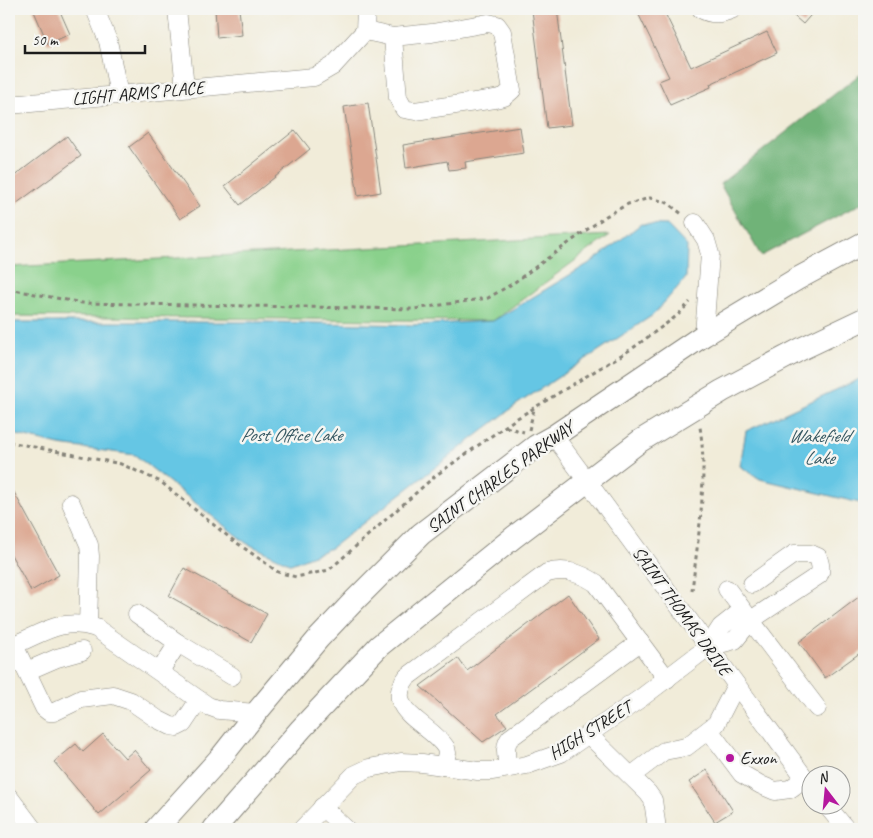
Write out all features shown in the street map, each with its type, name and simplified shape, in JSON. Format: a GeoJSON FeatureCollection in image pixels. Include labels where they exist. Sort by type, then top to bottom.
{"type":"FeatureCollection","features":[{"type":"Feature","properties":{"kind":"main road","name":"SAINT CHARLES PARKWAY"},"geometry":{"type":"LineString","coordinates":[[156,829],[222,756],[318,639],[421,534],[536,446],[554,436],[704,335],[796,279],[864,243]]}},
{"type":"Feature","properties":{"kind":"main road"},"geometry":{"type":"LineString","coordinates":[[214,829],[325,702],[379,646],[498,549],[640,442],[700,404],[803,348],[864,319]]}},
{"type":"Feature","properties":{"kind":"street"},"geometry":{"type":"LineString","coordinates":[[95,9],[108,41],[119,95]]}},
{"type":"Feature","properties":{"kind":"street"},"geometry":{"type":"LineString","coordinates":[[177,9],[185,88]]}},
{"type":"Feature","properties":{"kind":"street"},"geometry":{"type":"LineString","coordinates":[[366,9],[366,31],[392,37],[432,33],[488,23],[497,25],[502,32],[512,90],[504,97],[495,99],[415,111],[404,109],[398,98],[392,37]]}},
{"type":"Feature","properties":{"kind":"street"},"geometry":{"type":"LineString","coordinates":[[701,9],[710,13],[724,13],[733,9]]}},
{"type":"Feature","properties":{"kind":"street","name":"LIGHT ARMS PLACE"},"geometry":{"type":"LineString","coordinates":[[9,105],[185,88],[305,79],[322,74],[333,66],[366,31]]}},
{"type":"Feature","properties":{"kind":"street"},"geometry":{"type":"LineString","coordinates":[[695,223],[706,240],[710,254],[704,335]]}},
{"type":"Feature","properties":{"kind":"street","name":"SAINT THOMAS DRIVE"},"geometry":{"type":"LineString","coordinates":[[554,436],[708,648],[800,770]]}},
{"type":"Feature","properties":{"kind":"street"},"geometry":{"type":"LineString","coordinates":[[71,503],[88,545],[90,556],[88,625]]}},
{"type":"Feature","properties":{"kind":"street"},"geometry":{"type":"LineString","coordinates":[[708,648],[735,640],[751,620],[819,575],[821,569],[818,557],[810,554],[794,554],[752,584]]}},
{"type":"Feature","properties":{"kind":"street"},"geometry":{"type":"LineString","coordinates":[[444,766],[447,753],[446,748],[401,706],[399,692],[401,685],[408,677],[547,573],[557,570],[569,571],[583,575],[596,583],[667,679]]}},
{"type":"Feature","properties":{"kind":"street"},"geometry":{"type":"LineString","coordinates":[[727,589],[817,708]]}},
{"type":"Feature","properties":{"kind":"street"},"geometry":{"type":"LineString","coordinates":[[137,614],[178,643],[232,676]]}},
{"type":"Feature","properties":{"kind":"street"},"geometry":{"type":"LineString","coordinates":[[199,700],[183,724],[177,727],[170,726],[157,719],[131,701],[113,695],[93,696],[54,712],[49,712],[44,708],[12,645],[65,624],[88,625],[96,628],[160,671],[208,706],[219,710],[256,713]]}},
{"type":"Feature","properties":{"kind":"street"},"geometry":{"type":"LineString","coordinates":[[508,768],[505,748],[510,738],[640,642]]}},
{"type":"Feature","properties":{"kind":"street"},"geometry":{"type":"LineString","coordinates":[[160,671],[178,643]]}},
{"type":"Feature","properties":{"kind":"street","name":"HIGH STREET"},"geometry":{"type":"LineString","coordinates":[[302,829],[354,776],[369,768],[401,762],[478,771],[508,768],[553,756],[568,749],[589,735],[708,648]]}},
{"type":"Feature","properties":{"kind":"street"},"geometry":{"type":"LineString","coordinates":[[26,671],[57,658],[82,651]]}},
{"type":"Feature","properties":{"kind":"street"},"geometry":{"type":"LineString","coordinates":[[631,776],[664,751],[686,747],[716,724],[736,685]]}},
{"type":"Feature","properties":{"kind":"street"},"geometry":{"type":"LineString","coordinates":[[708,730],[742,774],[776,791],[790,789],[800,785]]}},
{"type":"Feature","properties":{"kind":"street"},"geometry":{"type":"LineString","coordinates":[[589,735],[648,793],[653,800],[657,829]]}},
{"type":"Feature","properties":{"kind":"street"},"geometry":{"type":"LineString","coordinates":[[9,797],[33,829]]}},
{"type":"Feature","properties":{"kind":"street"},"geometry":{"type":"LineString","coordinates":[[322,808],[346,829]]}},
{"type":"Feature","properties":{"kind":"street"},"geometry":{"type":"LineString","coordinates":[[835,816],[846,829]]}},
{"type":"Feature","properties":{"kind":"path"},"geometry":{"type":"LineString","coordinates":[[9,289],[82,303],[414,309],[488,298],[512,284],[606,216],[628,204],[650,198],[666,202],[695,223]]}},
{"type":"Feature","properties":{"kind":"path"},"geometry":{"type":"LineString","coordinates":[[9,442],[121,464],[161,482],[230,538],[278,572],[296,578],[328,570],[435,476],[534,408],[633,348],[678,315],[708,283]]}},
{"type":"Feature","properties":{"kind":"path"},"geometry":{"type":"LineString","coordinates":[[692,591],[703,451],[699,425],[700,404]]}},
{"type":"Feature","properties":{"kind":"path"},"geometry":{"type":"LineString","coordinates":[[505,427],[528,434],[534,408]]}},
{"type":"Feature","properties":{"kind":"green space"},"geometry":{"type":"Polygon","coordinates":[[[864,71],[864,202],[761,256],[720,184],[864,71]]]}},
{"type":"Feature","properties":{"kind":"green space"},"geometry":{"type":"Polygon","coordinates":[[[610,235],[493,321],[9,316],[9,267],[610,235]]]}},
{"type":"Feature","properties":{"kind":"water","name":"Post Office Lake"},"geometry":{"type":"Polygon","coordinates":[[[641,224],[667,225],[687,246],[686,278],[653,315],[516,405],[331,548],[291,564],[246,543],[135,455],[59,445],[9,433],[9,322],[268,322],[413,325],[493,321],[593,261],[641,224]]]}},
{"type":"Feature","properties":{"kind":"water","name":"Wakefield Lake"},"geometry":{"type":"Polygon","coordinates":[[[864,377],[864,504],[760,479],[740,466],[746,431],[864,377]]]}},
{"type":"Feature","properties":{"kind":"building"},"geometry":{"type":"Polygon","coordinates":[[[33,9],[59,9],[70,34],[48,44],[33,9]]]}},
{"type":"Feature","properties":{"kind":"building"},"geometry":{"type":"Polygon","coordinates":[[[215,9],[239,9],[242,35],[217,38],[215,9]]]}},
{"type":"Feature","properties":{"kind":"building"},"geometry":{"type":"Polygon","coordinates":[[[557,9],[572,125],[547,128],[532,10],[557,9]]]}},
{"type":"Feature","properties":{"kind":"building"},"geometry":{"type":"Polygon","coordinates":[[[636,9],[663,9],[691,67],[767,32],[777,53],[710,84],[711,87],[670,105],[659,81],[669,77],[636,9]]]}},
{"type":"Feature","properties":{"kind":"building"},"geometry":{"type":"Polygon","coordinates":[[[786,9],[816,9],[803,24],[786,9]]]}},
{"type":"Feature","properties":{"kind":"building"},"geometry":{"type":"Polygon","coordinates":[[[368,103],[381,192],[358,196],[344,107],[368,103]]]}},
{"type":"Feature","properties":{"kind":"building"},"geometry":{"type":"Polygon","coordinates":[[[520,127],[524,153],[465,162],[466,168],[449,170],[447,161],[406,168],[403,145],[520,127]]]}},
{"type":"Feature","properties":{"kind":"building"},"geometry":{"type":"Polygon","coordinates":[[[295,130],[310,149],[240,205],[225,186],[295,130]]]}},
{"type":"Feature","properties":{"kind":"building"},"geometry":{"type":"Polygon","coordinates":[[[148,133],[200,206],[180,219],[129,147],[148,133]]]}},
{"type":"Feature","properties":{"kind":"building"},"geometry":{"type":"Polygon","coordinates":[[[67,136],[81,156],[9,209],[9,180],[67,136]]]}},
{"type":"Feature","properties":{"kind":"building"},"geometry":{"type":"Polygon","coordinates":[[[9,483],[59,575],[31,591],[9,551],[9,483]]]}},
{"type":"Feature","properties":{"kind":"building"},"geometry":{"type":"Polygon","coordinates":[[[184,568],[267,614],[251,642],[169,596],[184,568]]]}},
{"type":"Feature","properties":{"kind":"building"},"geometry":{"type":"Polygon","coordinates":[[[864,593],[864,650],[825,678],[799,642],[864,593]]]}},
{"type":"Feature","properties":{"kind":"building"},"geometry":{"type":"Polygon","coordinates":[[[568,594],[599,639],[497,714],[507,726],[483,742],[420,686],[458,658],[467,671],[568,594]]]}},
{"type":"Feature","properties":{"kind":"building"},"geometry":{"type":"Polygon","coordinates":[[[103,734],[125,758],[134,750],[151,770],[99,815],[54,762],[76,744],[83,752],[103,734]]]}},
{"type":"Feature","properties":{"kind":"building"},"geometry":{"type":"Polygon","coordinates":[[[707,770],[733,811],[715,822],[689,782],[707,770]]]}},
{"type":"Feature","properties":{"kind":"place","name":"Exxon"},"geometry":{"type":"Point","coordinates":[730,758]}}]}
